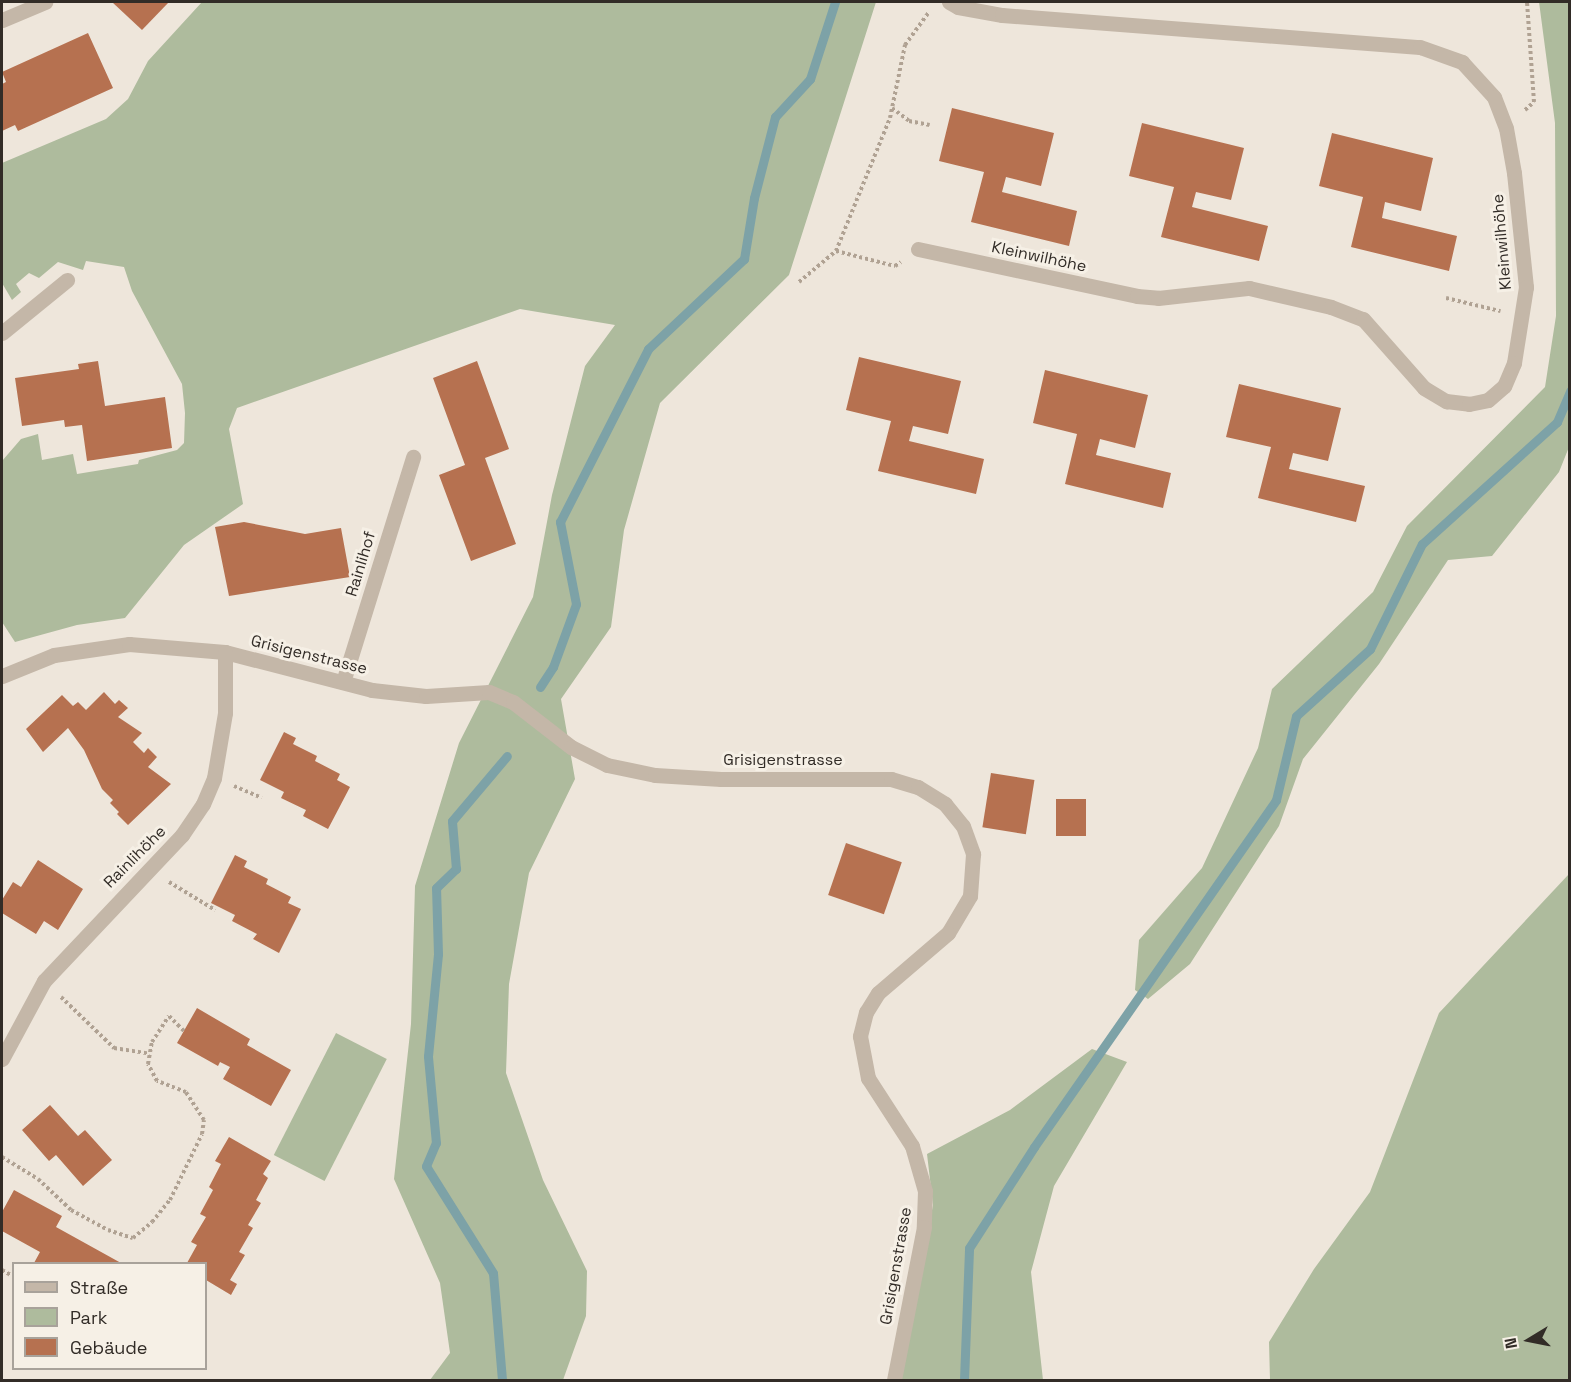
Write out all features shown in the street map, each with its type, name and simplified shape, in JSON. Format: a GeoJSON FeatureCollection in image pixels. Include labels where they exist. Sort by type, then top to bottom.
{"type":"FeatureCollection","features":[{"type":"Feature","properties":{"kind":"street"},"geometry":{"type":"LineString","coordinates":[[2,20],[45,2]]}},
{"type":"Feature","properties":{"kind":"street","name":"Kleinwilhöhe"},"geometry":{"type":"LineString","coordinates":[[918,249],[1137,296],[1158,298],[1249,288],[1331,306],[1363,319],[1424,388],[1446,401],[1469,404],[1488,400],[1503,386],[1514,363],[1524,316],[1527,287],[1506,128],[1494,97],[1462,62],[1420,47],[1002,15],[943,2]]}},
{"type":"Feature","properties":{"kind":"street"},"geometry":{"type":"LineString","coordinates":[[2,333],[67,280]]}},
{"type":"Feature","properties":{"kind":"street","name":"Rainlihof"},"geometry":{"type":"LineString","coordinates":[[343,682],[413,457]]}},
{"type":"Feature","properties":{"kind":"street","name":"Grisigenstrasse"},"geometry":{"type":"LineString","coordinates":[[2,676],[54,655],[129,644],[225,652],[343,682],[426,696],[489,692],[513,702],[571,747],[607,765],[656,775],[721,779],[891,779],[918,787],[954,814],[973,854],[973,881],[965,909],[948,933],[878,993],[866,1012],[860,1036],[868,1078],[912,1146],[925,1191],[924,1227],[894,1380]]}},
{"type":"Feature","properties":{"kind":"street","name":"Rainlihöhe"},"geometry":{"type":"LineString","coordinates":[[2,1059],[44,981],[182,835],[203,804],[214,777],[225,712],[225,652]]}},
{"type":"Feature","properties":{"kind":"path"},"geometry":{"type":"LineString","coordinates":[[799,282],[836,251],[892,108],[905,45],[943,2]]}},
{"type":"Feature","properties":{"kind":"path"},"geometry":{"type":"LineString","coordinates":[[1518,117],[1534,102],[1527,2]]}},
{"type":"Feature","properties":{"kind":"path"},"geometry":{"type":"LineString","coordinates":[[892,108],[909,122],[930,125]]}},
{"type":"Feature","properties":{"kind":"path"},"geometry":{"type":"LineString","coordinates":[[836,251],[881,262]]}},
{"type":"Feature","properties":{"kind":"path"},"geometry":{"type":"LineString","coordinates":[[1446,298],[1524,316]]}},
{"type":"Feature","properties":{"kind":"path"},"geometry":{"type":"LineString","coordinates":[[163,879],[215,910]]}},
{"type":"Feature","properties":{"kind":"path"},"geometry":{"type":"LineString","coordinates":[[66,1002],[114,1048],[150,1054]]}},
{"type":"Feature","properties":{"kind":"path"},"geometry":{"type":"LineString","coordinates":[[2,1157],[38,1179],[71,1210],[108,1230],[133,1238],[152,1222],[170,1200],[202,1134],[204,1120],[186,1092],[157,1081],[148,1064],[152,1042],[169,1016],[184,1030]]}},
{"type":"Feature","properties":{"kind":"green space"},"geometry":{"type":"Polygon","coordinates":[[[202,2],[876,2],[789,275],[660,403],[624,530],[611,627],[561,699],[575,779],[529,873],[509,984],[506,1073],[543,1180],[587,1271],[586,1316],[563,1380],[430,1380],[450,1353],[440,1283],[394,1179],[411,1024],[415,886],[459,743],[533,597],[552,495],[585,366],[615,325],[520,309],[237,408],[229,429],[243,504],[184,545],[125,618],[77,625],[15,642],[2,622],[2,461],[21,439],[38,434],[42,460],[73,454],[77,474],[138,464],[139,460],[177,450],[184,443],[185,413],[182,384],[132,291],[124,267],[86,261],[83,270],[58,262],[39,278],[29,273],[16,284],[21,292],[12,300],[2,283],[2,163],[106,119],[128,99],[148,61],[202,2]]]}},
{"type":"Feature","properties":{"kind":"green space"},"geometry":{"type":"Polygon","coordinates":[[[1539,2],[1569,2],[1569,447],[1559,472],[1492,556],[1448,560],[1379,664],[1303,759],[1279,826],[1190,964],[1148,999],[1135,990],[1139,940],[1202,868],[1258,748],[1272,689],[1373,592],[1407,526],[1545,387],[1556,316],[1555,123],[1539,2]]]}},
{"type":"Feature","properties":{"kind":"green space"},"geometry":{"type":"Polygon","coordinates":[[[1569,874],[1569,1380],[1270,1380],[1269,1342],[1314,1269],[1370,1192],[1439,1013],[1569,874]]]}},
{"type":"Feature","properties":{"kind":"green space"},"geometry":{"type":"Polygon","coordinates":[[[336,1033],[387,1059],[325,1181],[274,1155],[336,1033]]]}},
{"type":"Feature","properties":{"kind":"green space"},"geometry":{"type":"Polygon","coordinates":[[[1092,1049],[1127,1062],[1054,1186],[1031,1272],[1043,1380],[899,1380],[933,1205],[927,1154],[1010,1110],[1092,1049]]]}},
{"type":"Feature","properties":{"kind":"building"},"geometry":{"type":"Polygon","coordinates":[[[112,2],[169,2],[142,30],[112,2]]]}},
{"type":"Feature","properties":{"kind":"building"},"geometry":{"type":"Polygon","coordinates":[[[88,33],[113,88],[18,131],[15,125],[2,131],[2,84],[6,82],[2,72],[88,33]]]}},
{"type":"Feature","properties":{"kind":"building"},"geometry":{"type":"Polygon","coordinates":[[[952,108],[1054,133],[1041,186],[1006,177],[1002,192],[1077,211],[1069,246],[971,222],[984,172],[939,161],[952,108]]]}},
{"type":"Feature","properties":{"kind":"building"},"geometry":{"type":"Polygon","coordinates":[[[1142,123],[1244,148],[1231,200],[1196,192],[1192,207],[1268,226],[1259,261],[1161,237],[1174,187],[1129,176],[1142,123]]]}},
{"type":"Feature","properties":{"kind":"building"},"geometry":{"type":"Polygon","coordinates":[[[1332,133],[1433,158],[1421,211],[1385,202],[1382,218],[1457,236],[1449,271],[1351,247],[1363,197],[1319,186],[1332,133]]]}},
{"type":"Feature","properties":{"kind":"building"},"geometry":{"type":"Polygon","coordinates":[[[859,357],[961,381],[948,434],[913,426],[909,441],[984,459],[976,494],[878,471],[891,421],[846,410],[859,357]]]}},
{"type":"Feature","properties":{"kind":"building"},"geometry":{"type":"Polygon","coordinates":[[[98,361],[105,406],[165,397],[172,448],[87,461],[82,425],[65,427],[64,420],[22,426],[15,378],[79,369],[78,364],[98,361]]]}},
{"type":"Feature","properties":{"kind":"building"},"geometry":{"type":"Polygon","coordinates":[[[477,361],[509,449],[485,458],[516,544],[471,561],[439,475],[465,465],[433,378],[477,361]]]}},
{"type":"Feature","properties":{"kind":"building"},"geometry":{"type":"Polygon","coordinates":[[[1045,370],[1148,395],[1135,448],[1100,439],[1096,455],[1171,473],[1163,508],[1065,484],[1077,434],[1033,423],[1045,370]]]}},
{"type":"Feature","properties":{"kind":"building"},"geometry":{"type":"Polygon","coordinates":[[[1239,384],[1341,408],[1328,461],[1293,453],[1289,469],[1365,486],[1356,522],[1258,498],[1271,447],[1226,437],[1239,384]]]}},
{"type":"Feature","properties":{"kind":"building"},"geometry":{"type":"Polygon","coordinates":[[[244,522],[305,534],[341,528],[350,577],[229,596],[215,527],[244,522]]]}},
{"type":"Feature","properties":{"kind":"building"},"geometry":{"type":"Polygon","coordinates":[[[104,692],[115,704],[119,700],[128,708],[118,717],[142,733],[133,742],[144,753],[148,748],[157,757],[148,767],[171,784],[128,825],[110,803],[113,800],[102,789],[84,750],[68,728],[43,752],[26,729],[62,695],[73,706],[78,702],[86,710],[104,692]]]}},
{"type":"Feature","properties":{"kind":"building"},"geometry":{"type":"Polygon","coordinates":[[[284,732],[296,738],[293,744],[317,756],[315,761],[340,774],[337,780],[350,787],[328,829],[303,816],[306,810],[281,798],[284,792],[260,780],[284,732]]]}},
{"type":"Feature","properties":{"kind":"building"},"geometry":{"type":"Polygon","coordinates":[[[991,773],[1034,780],[1026,834],[982,827],[991,773]]]}},
{"type":"Feature","properties":{"kind":"building"},"geometry":{"type":"Polygon","coordinates":[[[1056,799],[1086,799],[1086,836],[1056,836],[1056,799]]]}},
{"type":"Feature","properties":{"kind":"building"},"geometry":{"type":"Polygon","coordinates":[[[846,843],[902,862],[884,914],[828,895],[846,843]]]}},
{"type":"Feature","properties":{"kind":"building"},"geometry":{"type":"Polygon","coordinates":[[[235,855],[247,861],[244,867],[268,879],[266,884],[291,897],[288,903],[301,909],[279,953],[253,939],[257,934],[232,921],[235,915],[211,903],[235,855]]]}},
{"type":"Feature","properties":{"kind":"building"},"geometry":{"type":"Polygon","coordinates":[[[38,860],[83,889],[58,930],[44,921],[36,934],[2,913],[2,900],[13,882],[21,887],[38,860]]]}},
{"type":"Feature","properties":{"kind":"building"},"geometry":{"type":"Polygon","coordinates":[[[197,1008],[250,1039],[247,1045],[291,1070],[271,1106],[223,1079],[230,1067],[220,1062],[218,1066],[177,1043],[197,1008]]]}},
{"type":"Feature","properties":{"kind":"building"},"geometry":{"type":"Polygon","coordinates":[[[50,1105],[78,1136],[85,1130],[112,1160],[83,1186],[56,1155],[49,1161],[22,1130],[50,1105]]]}},
{"type":"Feature","properties":{"kind":"building"},"geometry":{"type":"Polygon","coordinates":[[[229,1137],[271,1161],[263,1174],[268,1178],[256,1200],[261,1203],[248,1225],[253,1228],[239,1252],[245,1255],[230,1280],[237,1284],[231,1295],[207,1281],[207,1262],[188,1262],[197,1245],[191,1242],[206,1217],[200,1214],[213,1190],[209,1187],[221,1164],[215,1161],[229,1137]]]}},
{"type":"Feature","properties":{"kind":"building"},"geometry":{"type":"Polygon","coordinates":[[[14,1190],[62,1216],[56,1227],[119,1262],[35,1262],[40,1252],[2,1231],[2,1212],[14,1190]]]}},
{"type":"Feature","properties":{"kind":"waterway"},"geometry":{"type":"LineString","coordinates":[[540,687],[553,667],[576,604],[560,522],[648,349],[744,259],[754,198],[775,117],[810,79],[835,2]]}},
{"type":"Feature","properties":{"kind":"waterway"},"geometry":{"type":"LineString","coordinates":[[964,1380],[969,1248],[1034,1147],[1276,800],[1296,716],[1370,649],[1422,544],[1557,422],[1570,391]]}},
{"type":"Feature","properties":{"kind":"waterway"},"geometry":{"type":"LineString","coordinates":[[502,1380],[493,1273],[426,1166],[436,1143],[428,1056],[438,954],[436,888],[456,869],[452,821],[507,756]]}}]}
